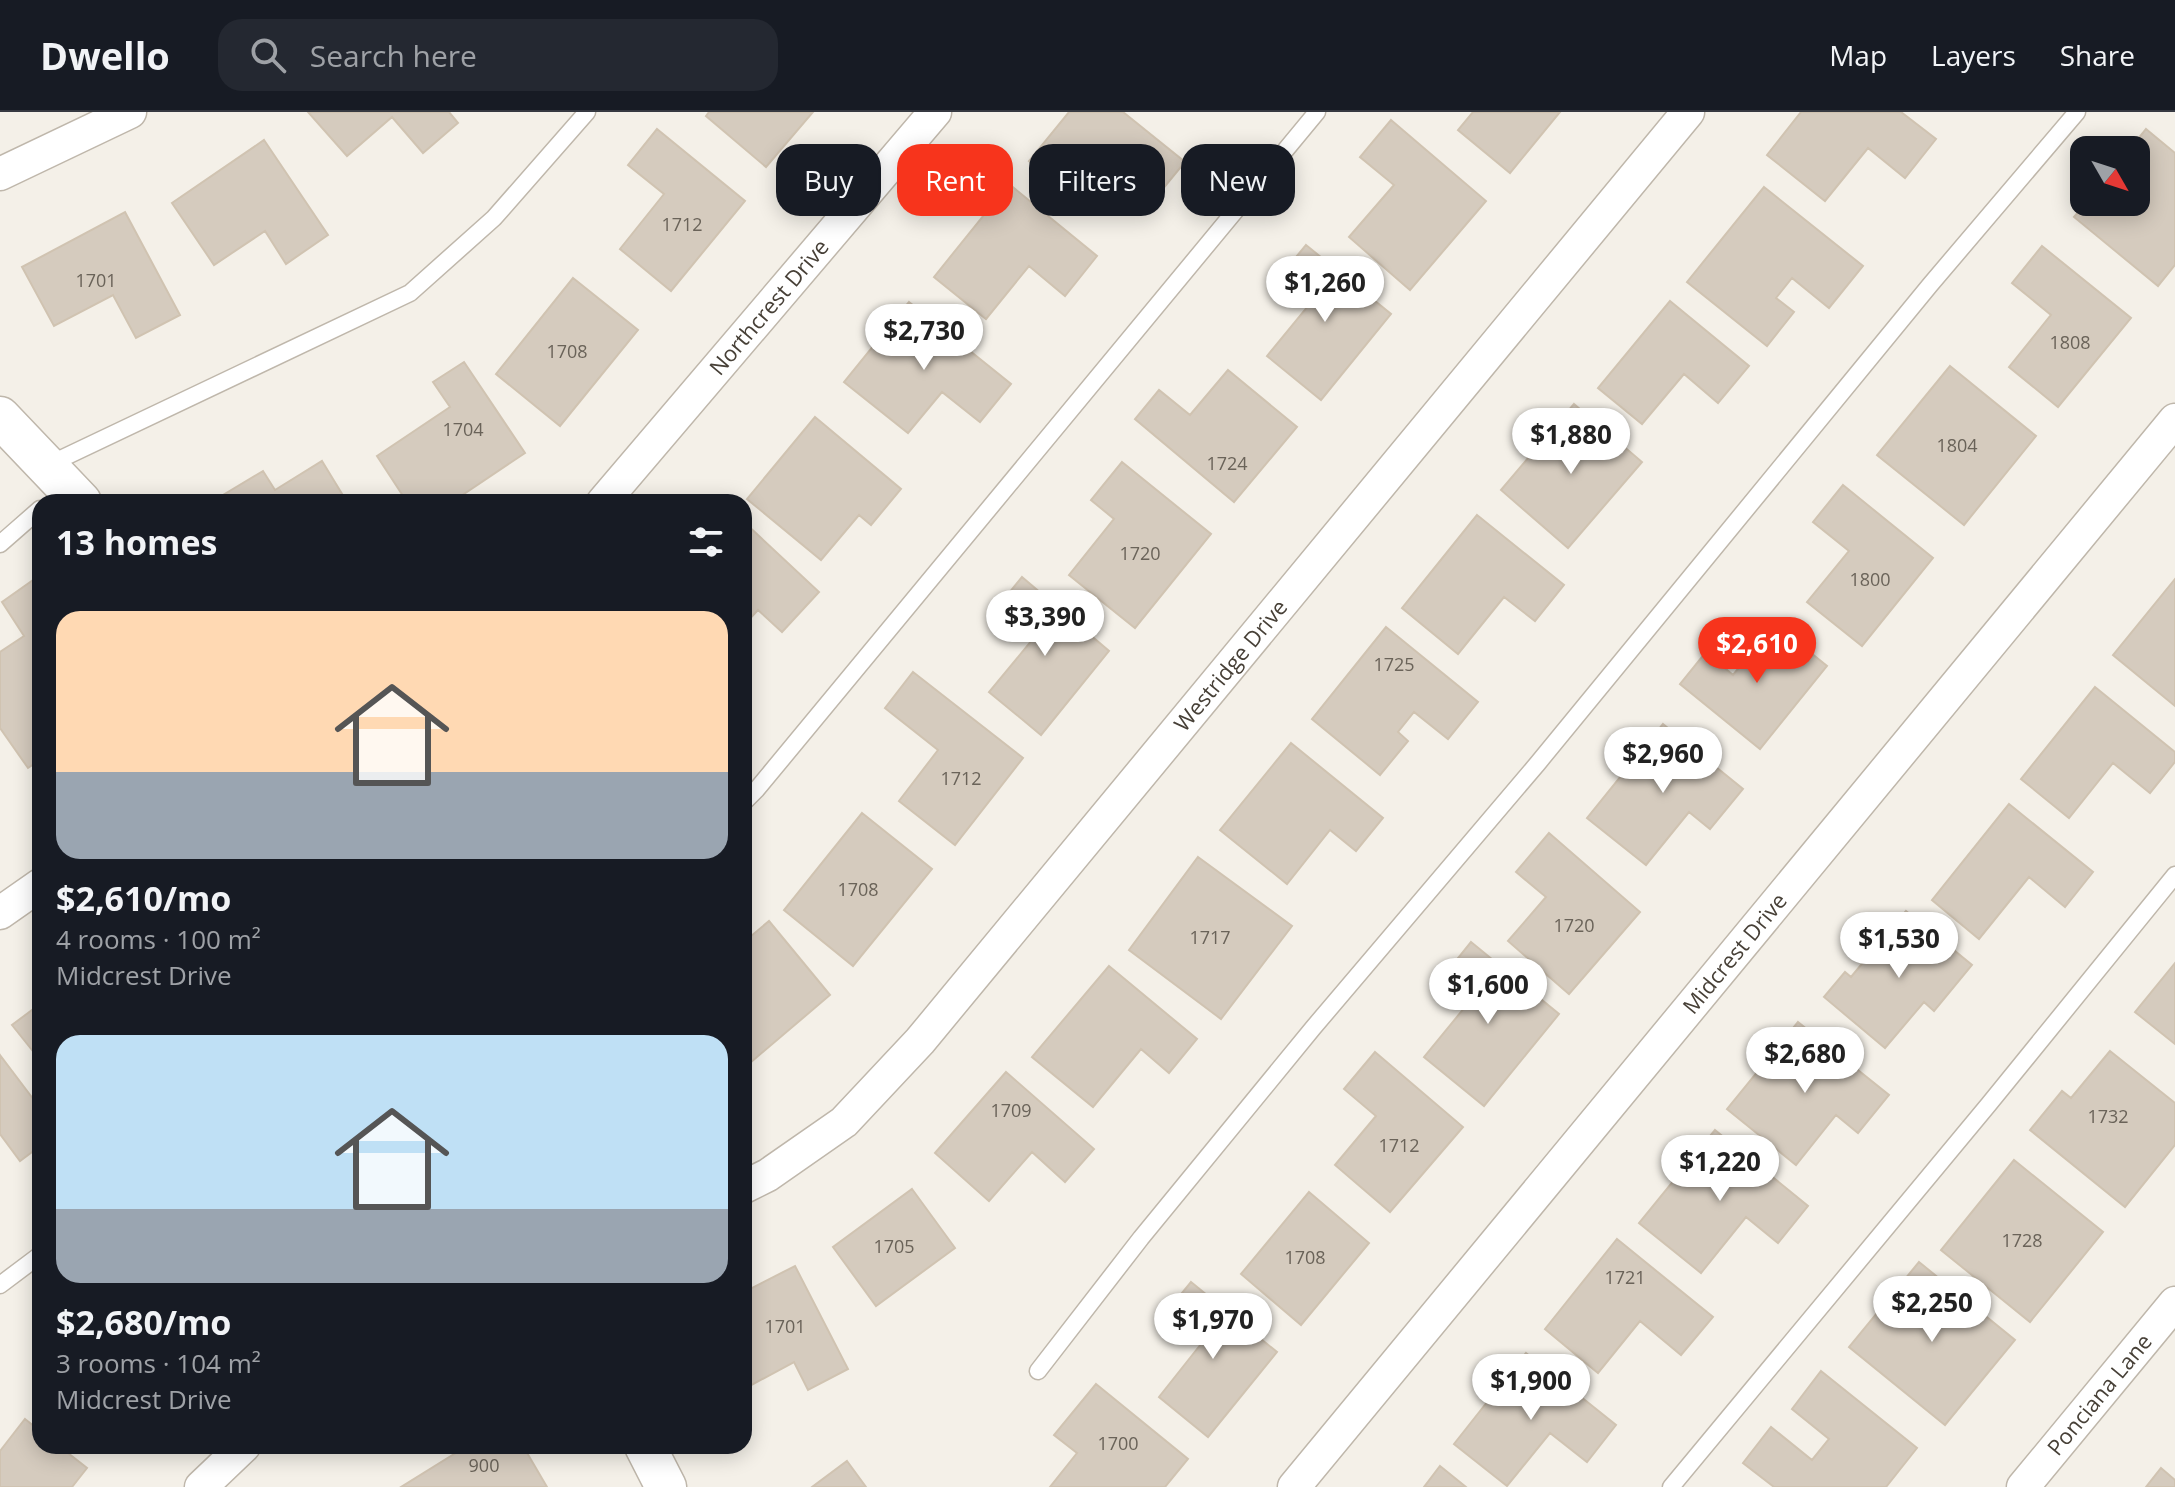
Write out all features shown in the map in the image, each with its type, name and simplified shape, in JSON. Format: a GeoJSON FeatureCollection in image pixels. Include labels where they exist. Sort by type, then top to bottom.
{"type":"FeatureCollection","features":[{"type":"Feature","properties":{"kind":"street"},"geometry":{"type":"LineString","coordinates":[[0,174],[130,112]]}},
{"type":"Feature","properties":{"kind":"street","name":"Northcrest Drive"},"geometry":{"type":"LineString","coordinates":[[610,494],[935,112]]}},
{"type":"Feature","properties":{"kind":"street","name":"Westridge Drive"},"geometry":{"type":"LineString","coordinates":[[752,1183],[844,1122],[920,1041],[1688,112]]}},
{"type":"Feature","properties":{"kind":"street"},"geometry":{"type":"LineString","coordinates":[[0,417],[59,491]]}},
{"type":"Feature","properties":{"kind":"street","name":"Midcrest Drive"},"geometry":{"type":"LineString","coordinates":[[1294,1487],[2175,420]]}},
{"type":"Feature","properties":{"kind":"street"},"geometry":{"type":"LineString","coordinates":[[0,913],[32,891]]}},
{"type":"Feature","properties":{"kind":"street","name":"Ponciana Lane"},"geometry":{"type":"LineString","coordinates":[[2023,1487],[2175,1303]]}},
{"type":"Feature","properties":{"kind":"street"},"geometry":{"type":"LineString","coordinates":[[201,1487],[236,1454]]}},
{"type":"Feature","properties":{"kind":"street"},"geometry":{"type":"LineString","coordinates":[[649,1454],[666,1487]]}},
{"type":"Feature","properties":{"kind":"lane"},"geometry":{"type":"LineString","coordinates":[[59,491],[410,293],[494,218],[587,112]]}},
{"type":"Feature","properties":{"kind":"lane"},"geometry":{"type":"LineString","coordinates":[[752,794],[1317,112]]}},
{"type":"Feature","properties":{"kind":"lane"},"geometry":{"type":"LineString","coordinates":[[1038,1371],[1141,1238],[1313,1028],[1538,763],[1930,285],[2077,112]]}},
{"type":"Feature","properties":{"kind":"lane"},"geometry":{"type":"LineString","coordinates":[[0,544],[32,515]]}},
{"type":"Feature","properties":{"kind":"lane"},"geometry":{"type":"LineString","coordinates":[[1671,1487],[2175,875]]}},
{"type":"Feature","properties":{"kind":"lane"},"geometry":{"type":"LineString","coordinates":[[0,1285],[32,1261]]}},
{"type":"Feature","properties":{"kind":"building"},"geometry":{"type":"Polygon","coordinates":[[[308,112],[449,112],[458,123],[423,153],[392,117],[347,156],[308,112]]]}},
{"type":"Feature","properties":{"kind":"building"},"geometry":{"type":"Polygon","coordinates":[[[709,112],[813,112],[786,144],[776,144],[776,155],[766,167],[706,116],[709,112]]]}},
{"type":"Feature","properties":{"kind":"building"},"geometry":{"type":"Polygon","coordinates":[[[1069,112],[1123,112],[1163,144],[1043,144],[1069,112]]]}},
{"type":"Feature","properties":{"kind":"building"},"geometry":{"type":"Polygon","coordinates":[[[1473,112],[1560,112],[1510,173],[1458,130],[1473,112]]]}},
{"type":"Feature","properties":{"kind":"building"},"geometry":{"type":"Polygon","coordinates":[[[1801,112],[1901,112],[1936,139],[1905,178],[1868,148],[1825,201],[1767,155],[1801,112]]]}},
{"type":"Feature","properties":{"kind":"building"},"geometry":{"type":"Polygon","coordinates":[[[1391,120],[1486,201],[1410,290],[1349,237],[1394,185],[1360,157],[1391,120]]]}},
{"type":"Feature","properties":{"kind":"building"},"geometry":{"type":"Polygon","coordinates":[[[657,129],[745,201],[671,291],[620,249],[664,194],[628,165],[657,129]]]}},
{"type":"Feature","properties":{"kind":"building"},"geometry":{"type":"Polygon","coordinates":[[[2146,129],[2175,153],[2175,265],[2158,286],[2074,217],[2150,216],[2150,136],[2140,136],[2146,129]]]}},
{"type":"Feature","properties":{"kind":"building"},"geometry":{"type":"Polygon","coordinates":[[[264,140],[328,235],[286,264],[265,231],[214,265],[172,203],[264,140]]]}},
{"type":"Feature","properties":{"kind":"building"},"geometry":{"type":"Polygon","coordinates":[[[1165,146],[1181,159],[1181,167],[1165,186],[1165,146]]]}},
{"type":"Feature","properties":{"kind":"building"},"geometry":{"type":"Polygon","coordinates":[[[1013,187],[1029,200],[1029,216],[1048,216],[1097,256],[1065,296],[1029,266],[986,319],[934,277],[983,216],[1013,216],[1013,187]]]}},
{"type":"Feature","properties":{"kind":"building"},"geometry":{"type":"Polygon","coordinates":[[[1764,187],[1863,266],[1829,308],[1792,278],[1776,298],[1794,312],[1767,346],[1687,282],[1764,187]]]}},
{"type":"Feature","properties":{"kind":"building"},"geometry":{"type":"Polygon","coordinates":[[[125,212],[180,315],[136,338],[113,295],[54,326],[22,267],[125,212]]]}},
{"type":"Feature","properties":{"kind":"building"},"geometry":{"type":"Polygon","coordinates":[[[1306,245],[1391,314],[1321,400],[1267,356],[1309,305],[1277,280],[1306,245]]]}},
{"type":"Feature","properties":{"kind":"building"},"geometry":{"type":"Polygon","coordinates":[[[2042,246],[2131,318],[2058,407],[2009,367],[2051,315],[2012,283],[2042,246]]]}},
{"type":"Feature","properties":{"kind":"building"},"geometry":{"type":"Polygon","coordinates":[[[573,278],[638,330],[560,426],[496,374],[573,278]]]}},
{"type":"Feature","properties":{"kind":"building"},"geometry":{"type":"Polygon","coordinates":[[[1670,301],[1749,366],[1718,403],[1684,374],[1642,424],[1598,388],[1670,301]]]}},
{"type":"Feature","properties":{"kind":"building"},"geometry":{"type":"Polygon","coordinates":[[[909,302],[1011,384],[980,422],[942,392],[908,433],[844,382],[909,302]]]}},
{"type":"Feature","properties":{"kind":"building"},"geometry":{"type":"Polygon","coordinates":[[[464,362],[525,453],[464,494],[402,494],[377,456],[450,407],[433,382],[464,362]]]}},
{"type":"Feature","properties":{"kind":"building"},"geometry":{"type":"Polygon","coordinates":[[[1950,366],[2036,436],[1964,525],[1877,455],[1950,366]]]}},
{"type":"Feature","properties":{"kind":"building"},"geometry":{"type":"Polygon","coordinates":[[[1228,370],[1297,427],[1234,502],[1135,419],[1159,390],[1190,415],[1228,370]]]}},
{"type":"Feature","properties":{"kind":"building"},"geometry":{"type":"Polygon","coordinates":[[[1574,404],[1642,462],[1568,548],[1501,490],[1574,404]]]}},
{"type":"Feature","properties":{"kind":"building"},"geometry":{"type":"Polygon","coordinates":[[[815,417],[901,489],[871,525],[859,515],[821,560],[752,503],[751,494],[815,417]]]}},
{"type":"Feature","properties":{"kind":"building"},"geometry":{"type":"Polygon","coordinates":[[[322,461],[342,494],[225,494],[263,471],[275,490],[322,461]]]}},
{"type":"Feature","properties":{"kind":"building"},"geometry":{"type":"Polygon","coordinates":[[[1122,462],[1211,534],[1135,628],[1069,575],[1114,519],[1091,500],[1122,462]]]}},
{"type":"Feature","properties":{"kind":"building"},"geometry":{"type":"Polygon","coordinates":[[[1843,485],[1933,558],[1862,646],[1807,602],[1849,551],[1813,522],[1843,485]]]}},
{"type":"Feature","properties":{"kind":"building"},"geometry":{"type":"Polygon","coordinates":[[[1477,515],[1564,585],[1535,621],[1504,597],[1458,654],[1402,608],[1477,515]]]}},
{"type":"Feature","properties":{"kind":"building"},"geometry":{"type":"Polygon","coordinates":[[[752,529],[819,592],[782,632],[758,610],[752,616],[752,529]]]}},
{"type":"Feature","properties":{"kind":"building"},"geometry":{"type":"Polygon","coordinates":[[[1022,577],[1109,651],[1041,735],[989,692],[1033,639],[996,609],[1022,577]]]}},
{"type":"Feature","properties":{"kind":"building"},"geometry":{"type":"Polygon","coordinates":[[[2175,579],[2175,706],[2113,655],[2175,579]]]}},
{"type":"Feature","properties":{"kind":"building"},"geometry":{"type":"Polygon","coordinates":[[[32,581],[32,765],[28,768],[0,728],[0,652],[24,636],[2,602],[32,581]]]}},
{"type":"Feature","properties":{"kind":"building"},"geometry":{"type":"Polygon","coordinates":[[[1775,624],[1827,666],[1760,749],[1680,684],[1706,652],[1733,675],[1775,624]]]}},
{"type":"Feature","properties":{"kind":"building"},"geometry":{"type":"Polygon","coordinates":[[[1386,627],[1478,702],[1448,739],[1414,712],[1398,732],[1408,741],[1380,775],[1312,719],[1386,627]]]}},
{"type":"Feature","properties":{"kind":"building"},"geometry":{"type":"Polygon","coordinates":[[[913,672],[1023,758],[955,845],[899,801],[938,750],[885,708],[913,672]]]}},
{"type":"Feature","properties":{"kind":"building"},"geometry":{"type":"Polygon","coordinates":[[[2095,687],[2175,752],[2175,762],[2150,793],[2113,763],[2069,818],[2021,779],[2095,687]]]}},
{"type":"Feature","properties":{"kind":"building"},"geometry":{"type":"Polygon","coordinates":[[[1663,724],[1743,789],[1710,829],[1689,812],[1646,865],[1587,818],[1663,724]]]}},
{"type":"Feature","properties":{"kind":"building"},"geometry":{"type":"Polygon","coordinates":[[[1291,743],[1383,818],[1356,851],[1330,830],[1287,884],[1220,830],[1291,743]]]}},
{"type":"Feature","properties":{"kind":"building"},"geometry":{"type":"Polygon","coordinates":[[[2009,804],[2093,872],[2065,907],[2029,877],[1979,939],[1932,900],[2009,804]]]}},
{"type":"Feature","properties":{"kind":"building"},"geometry":{"type":"Polygon","coordinates":[[[862,813],[932,869],[853,966],[784,910],[862,813]]]}},
{"type":"Feature","properties":{"kind":"building"},"geometry":{"type":"Polygon","coordinates":[[[1549,833],[1640,912],[1569,994],[1508,941],[1546,897],[1516,872],[1549,833]]]}},
{"type":"Feature","properties":{"kind":"building"},"geometry":{"type":"Polygon","coordinates":[[[1198,857],[1292,926],[1221,1019],[1129,950],[1198,857]]]}},
{"type":"Feature","properties":{"kind":"building"},"geometry":{"type":"Polygon","coordinates":[[[1906,911],[1972,965],[1934,1011],[1924,1002],[1885,1048],[1824,997],[1845,972],[1851,977],[1906,911]]]}},
{"type":"Feature","properties":{"kind":"building"},"geometry":{"type":"Polygon","coordinates":[[[769,921],[830,995],[752,1061],[752,935],[769,921]]]}},
{"type":"Feature","properties":{"kind":"building"},"geometry":{"type":"Polygon","coordinates":[[[1471,942],[1559,1014],[1484,1106],[1424,1057],[1470,1001],[1442,978],[1471,942]]]}},
{"type":"Feature","properties":{"kind":"building"},"geometry":{"type":"Polygon","coordinates":[[[2175,963],[2175,1044],[2135,1012],[2175,963]]]}},
{"type":"Feature","properties":{"kind":"building"},"geometry":{"type":"Polygon","coordinates":[[[1109,966],[1197,1039],[1169,1073],[1141,1049],[1093,1107],[1032,1057],[1109,966]]]}},
{"type":"Feature","properties":{"kind":"building"},"geometry":{"type":"Polygon","coordinates":[[[32,1010],[32,1050],[12,1025],[32,1010]]]}},
{"type":"Feature","properties":{"kind":"building"},"geometry":{"type":"Polygon","coordinates":[[[1798,1022],[1889,1095],[1858,1133],[1836,1115],[1796,1165],[1727,1109],[1798,1022]]]}},
{"type":"Feature","properties":{"kind":"building"},"geometry":{"type":"Polygon","coordinates":[[[2110,1051],[2175,1103],[2175,1145],[2125,1207],[2030,1130],[2062,1091],[2071,1098],[2110,1051]]]}},
{"type":"Feature","properties":{"kind":"building"},"geometry":{"type":"Polygon","coordinates":[[[1375,1052],[1463,1127],[1390,1212],[1335,1165],[1376,1116],[1344,1089],[1375,1052]]]}},
{"type":"Feature","properties":{"kind":"building"},"geometry":{"type":"Polygon","coordinates":[[[0,1055],[32,1097],[32,1152],[20,1161],[0,1134],[0,1055]]]}},
{"type":"Feature","properties":{"kind":"building"},"geometry":{"type":"Polygon","coordinates":[[[1006,1072],[1094,1149],[1065,1182],[1032,1152],[989,1201],[935,1153],[1006,1072]]]}},
{"type":"Feature","properties":{"kind":"building"},"geometry":{"type":"Polygon","coordinates":[[[1715,1130],[1808,1206],[1778,1243],[1746,1217],[1701,1273],[1639,1223],[1715,1130]]]}},
{"type":"Feature","properties":{"kind":"building"},"geometry":{"type":"Polygon","coordinates":[[[2014,1160],[2103,1232],[2030,1322],[1941,1250],[2014,1160]]]}},
{"type":"Feature","properties":{"kind":"building"},"geometry":{"type":"Polygon","coordinates":[[[912,1189],[955,1248],[876,1306],[833,1247],[912,1189]]]}},
{"type":"Feature","properties":{"kind":"building"},"geometry":{"type":"Polygon","coordinates":[[[1309,1192],[1369,1243],[1301,1325],[1241,1274],[1309,1192]]]}},
{"type":"Feature","properties":{"kind":"building"},"geometry":{"type":"Polygon","coordinates":[[[1617,1239],[1713,1317],[1681,1355],[1640,1321],[1598,1373],[1545,1329],[1617,1239]]]}},
{"type":"Feature","properties":{"kind":"building"},"geometry":{"type":"Polygon","coordinates":[[[1919,1262],[2015,1340],[1945,1425],[1849,1347],[1919,1262]]]}},
{"type":"Feature","properties":{"kind":"building"},"geometry":{"type":"Polygon","coordinates":[[[795,1266],[848,1369],[808,1390],[794,1362],[752,1385],[752,1288],[795,1266]]]}},
{"type":"Feature","properties":{"kind":"building"},"geometry":{"type":"Polygon","coordinates":[[[1191,1282],[1277,1352],[1208,1437],[1159,1397],[1201,1344],[1164,1315],[1191,1282]]]}},
{"type":"Feature","properties":{"kind":"building"},"geometry":{"type":"Polygon","coordinates":[[[1526,1353],[1616,1425],[1587,1462],[1550,1433],[1507,1486],[1454,1444],[1526,1353]]]}},
{"type":"Feature","properties":{"kind":"building"},"geometry":{"type":"Polygon","coordinates":[[[1821,1371],[1917,1448],[1886,1487],[1774,1487],[1743,1463],[1771,1427],[1812,1460],[1829,1439],[1792,1409],[1821,1371]]]}},
{"type":"Feature","properties":{"kind":"building"},"geometry":{"type":"Polygon","coordinates":[[[1096,1384],[1188,1459],[1165,1487],[1050,1487],[1077,1453],[1054,1435],[1096,1384]]]}},
{"type":"Feature","properties":{"kind":"building"},"geometry":{"type":"Polygon","coordinates":[[[25,1419],[32,1425],[32,1454],[69,1454],[87,1468],[72,1487],[0,1487],[0,1451],[25,1419]]]}},
{"type":"Feature","properties":{"kind":"building"},"geometry":{"type":"Polygon","coordinates":[[[454,1454],[528,1454],[547,1487],[401,1487],[454,1454]]]}},
{"type":"Feature","properties":{"kind":"building"},"geometry":{"type":"Polygon","coordinates":[[[847,1461],[866,1487],[812,1487],[847,1461]]]}},
{"type":"Feature","properties":{"kind":"building"},"geometry":{"type":"Polygon","coordinates":[[[1440,1466],[1466,1487],[1424,1487],[1440,1466]]]}},
{"type":"Feature","properties":{"kind":"building"},"geometry":{"type":"Polygon","coordinates":[[[2161,1468],[2175,1480],[2175,1487],[2146,1487],[2161,1468]]]}}]}
